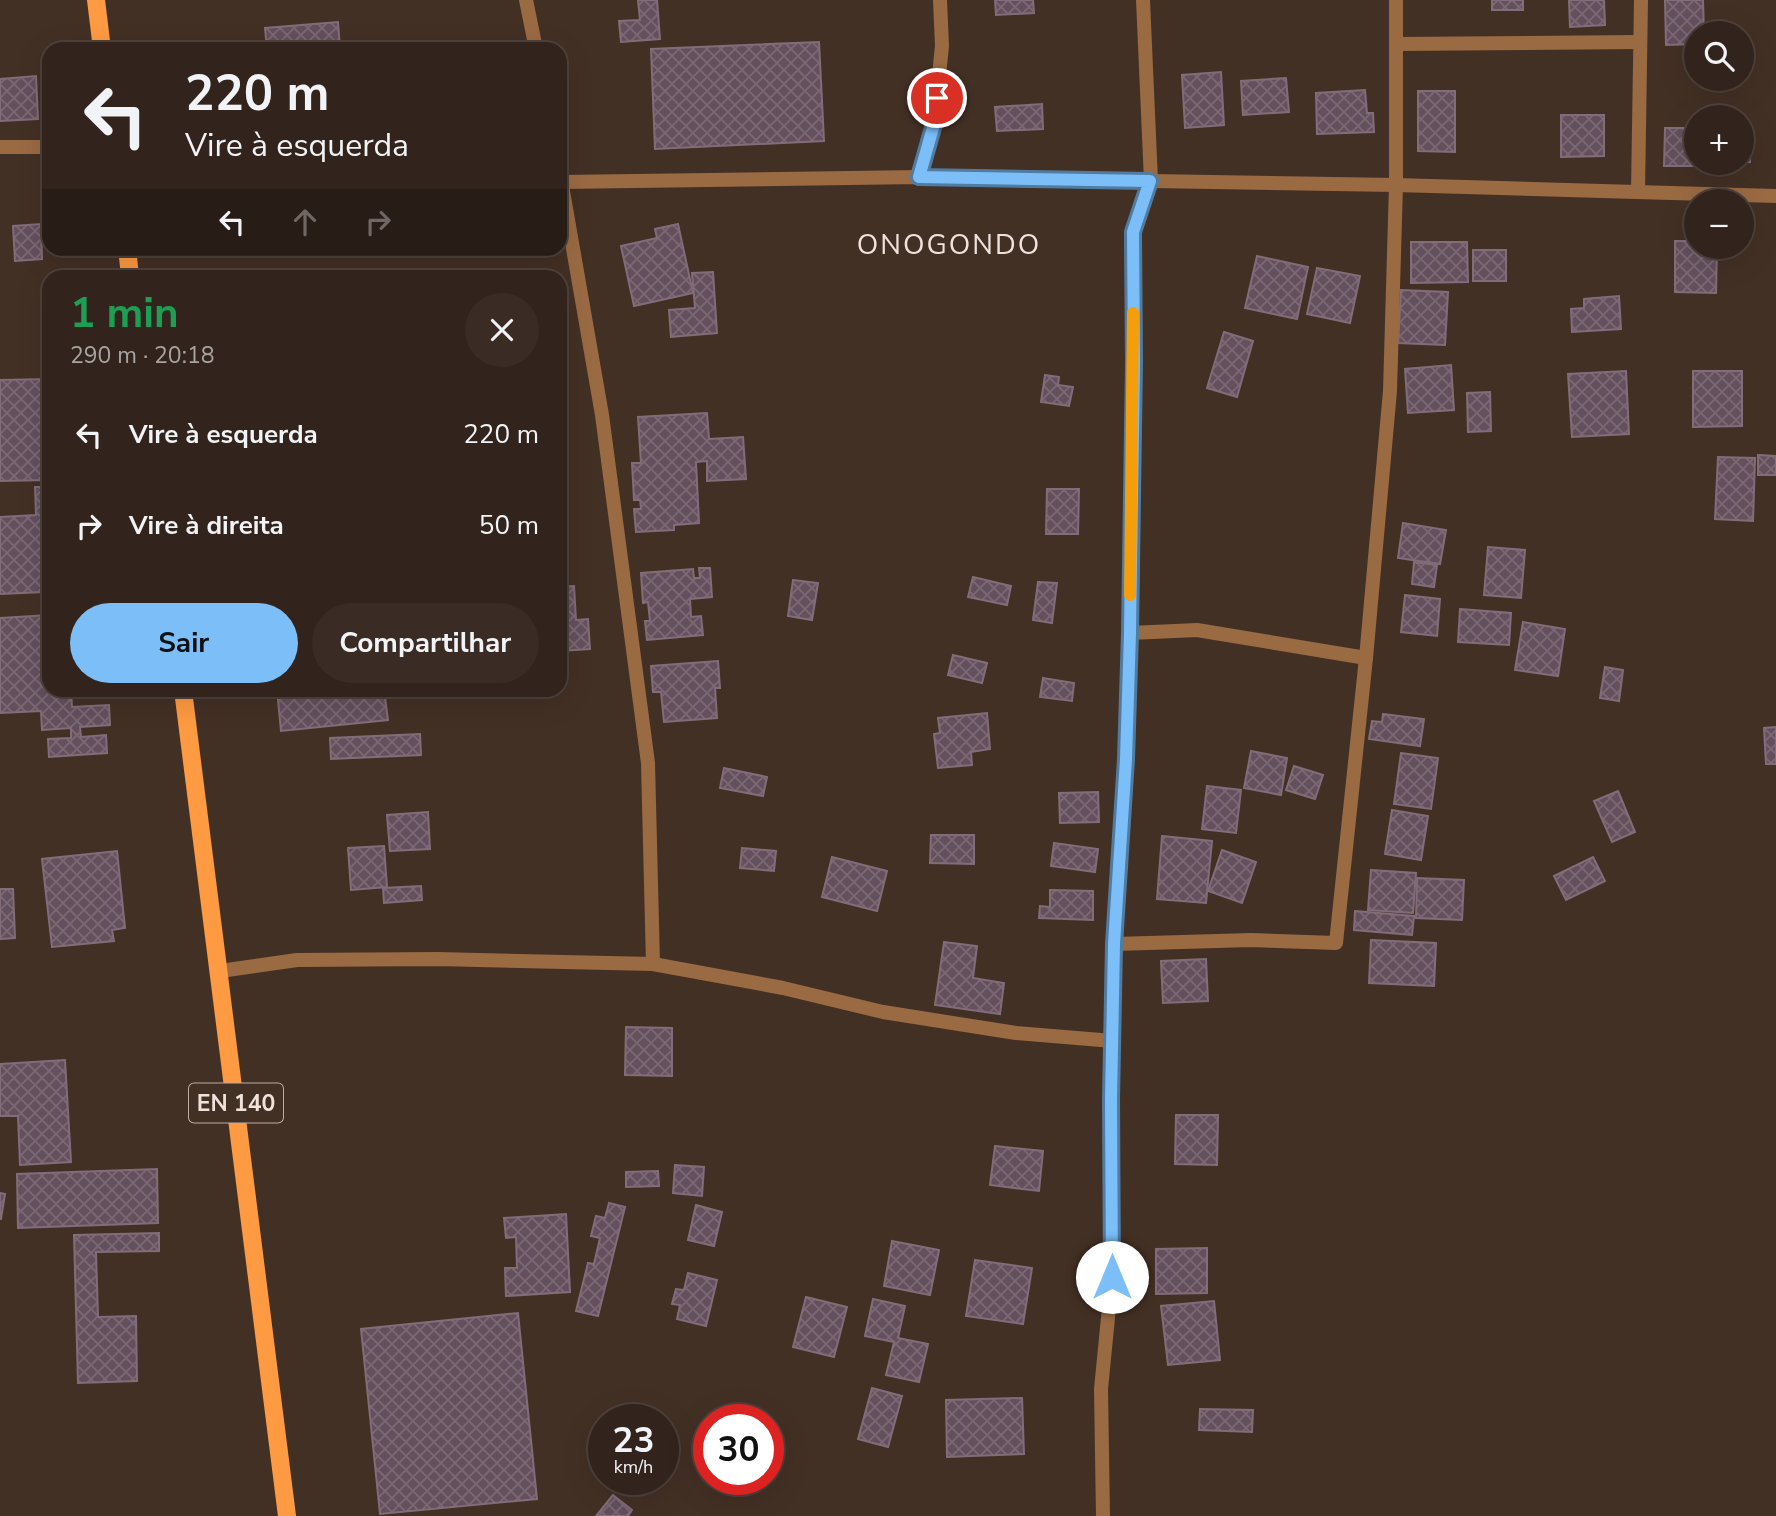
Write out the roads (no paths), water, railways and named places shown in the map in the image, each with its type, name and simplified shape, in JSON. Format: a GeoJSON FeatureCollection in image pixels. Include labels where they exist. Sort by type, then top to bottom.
{"type":"FeatureCollection","features":[{"type":"Feature","properties":{"kind":"main road"},"geometry":{"type":"LineString","coordinates":[[96,0],[101,42]]}},
{"type":"Feature","properties":{"kind":"main road","name":"EN 140"},"geometry":{"type":"LineString","coordinates":[[184,697],[287,1516]]}},
{"type":"Feature","properties":{"kind":"street"},"geometry":{"type":"LineString","coordinates":[[526,0],[535,42]]}},
{"type":"Feature","properties":{"kind":"street"},"geometry":{"type":"LineString","coordinates":[[919,177],[934,124],[942,46],[940,0]]}},
{"type":"Feature","properties":{"kind":"street"},"geometry":{"type":"LineString","coordinates":[[1103,1516],[1101,1389],[1112,1277],[1114,944],[1126,759],[1130,633],[1133,232],[1150,181],[1143,0]]}},
{"type":"Feature","properties":{"kind":"street"},"geometry":{"type":"LineString","coordinates":[[1114,944],[1251,940],[1336,943],[1366,658],[1390,391],[1396,186],[1396,0]]}},
{"type":"Feature","properties":{"kind":"street"},"geometry":{"type":"LineString","coordinates":[[1638,192],[1641,0]]}},
{"type":"Feature","properties":{"kind":"street"},"geometry":{"type":"LineString","coordinates":[[1396,44],[1639,42]]}},
{"type":"Feature","properties":{"kind":"street"},"geometry":{"type":"LineString","coordinates":[[0,147],[42,147]]}},
{"type":"Feature","properties":{"kind":"street"},"geometry":{"type":"LineString","coordinates":[[567,179],[919,177],[1776,196]]}},
{"type":"Feature","properties":{"kind":"street"},"geometry":{"type":"LineString","coordinates":[[567,214],[602,415],[648,763],[653,964]]}},
{"type":"Feature","properties":{"kind":"street"},"geometry":{"type":"LineString","coordinates":[[1130,633],[1197,629],[1366,658]]}},
{"type":"Feature","properties":{"kind":"street"},"geometry":{"type":"LineString","coordinates":[[220,971],[297,960],[437,959],[653,964],[783,988],[883,1012],[1017,1033],[1113,1041]]}},
{"type":"Feature","properties":{"kind":"district","name":"ONOGONDO"},"geometry":{"type":"Point","coordinates":[949,245]}}]}
